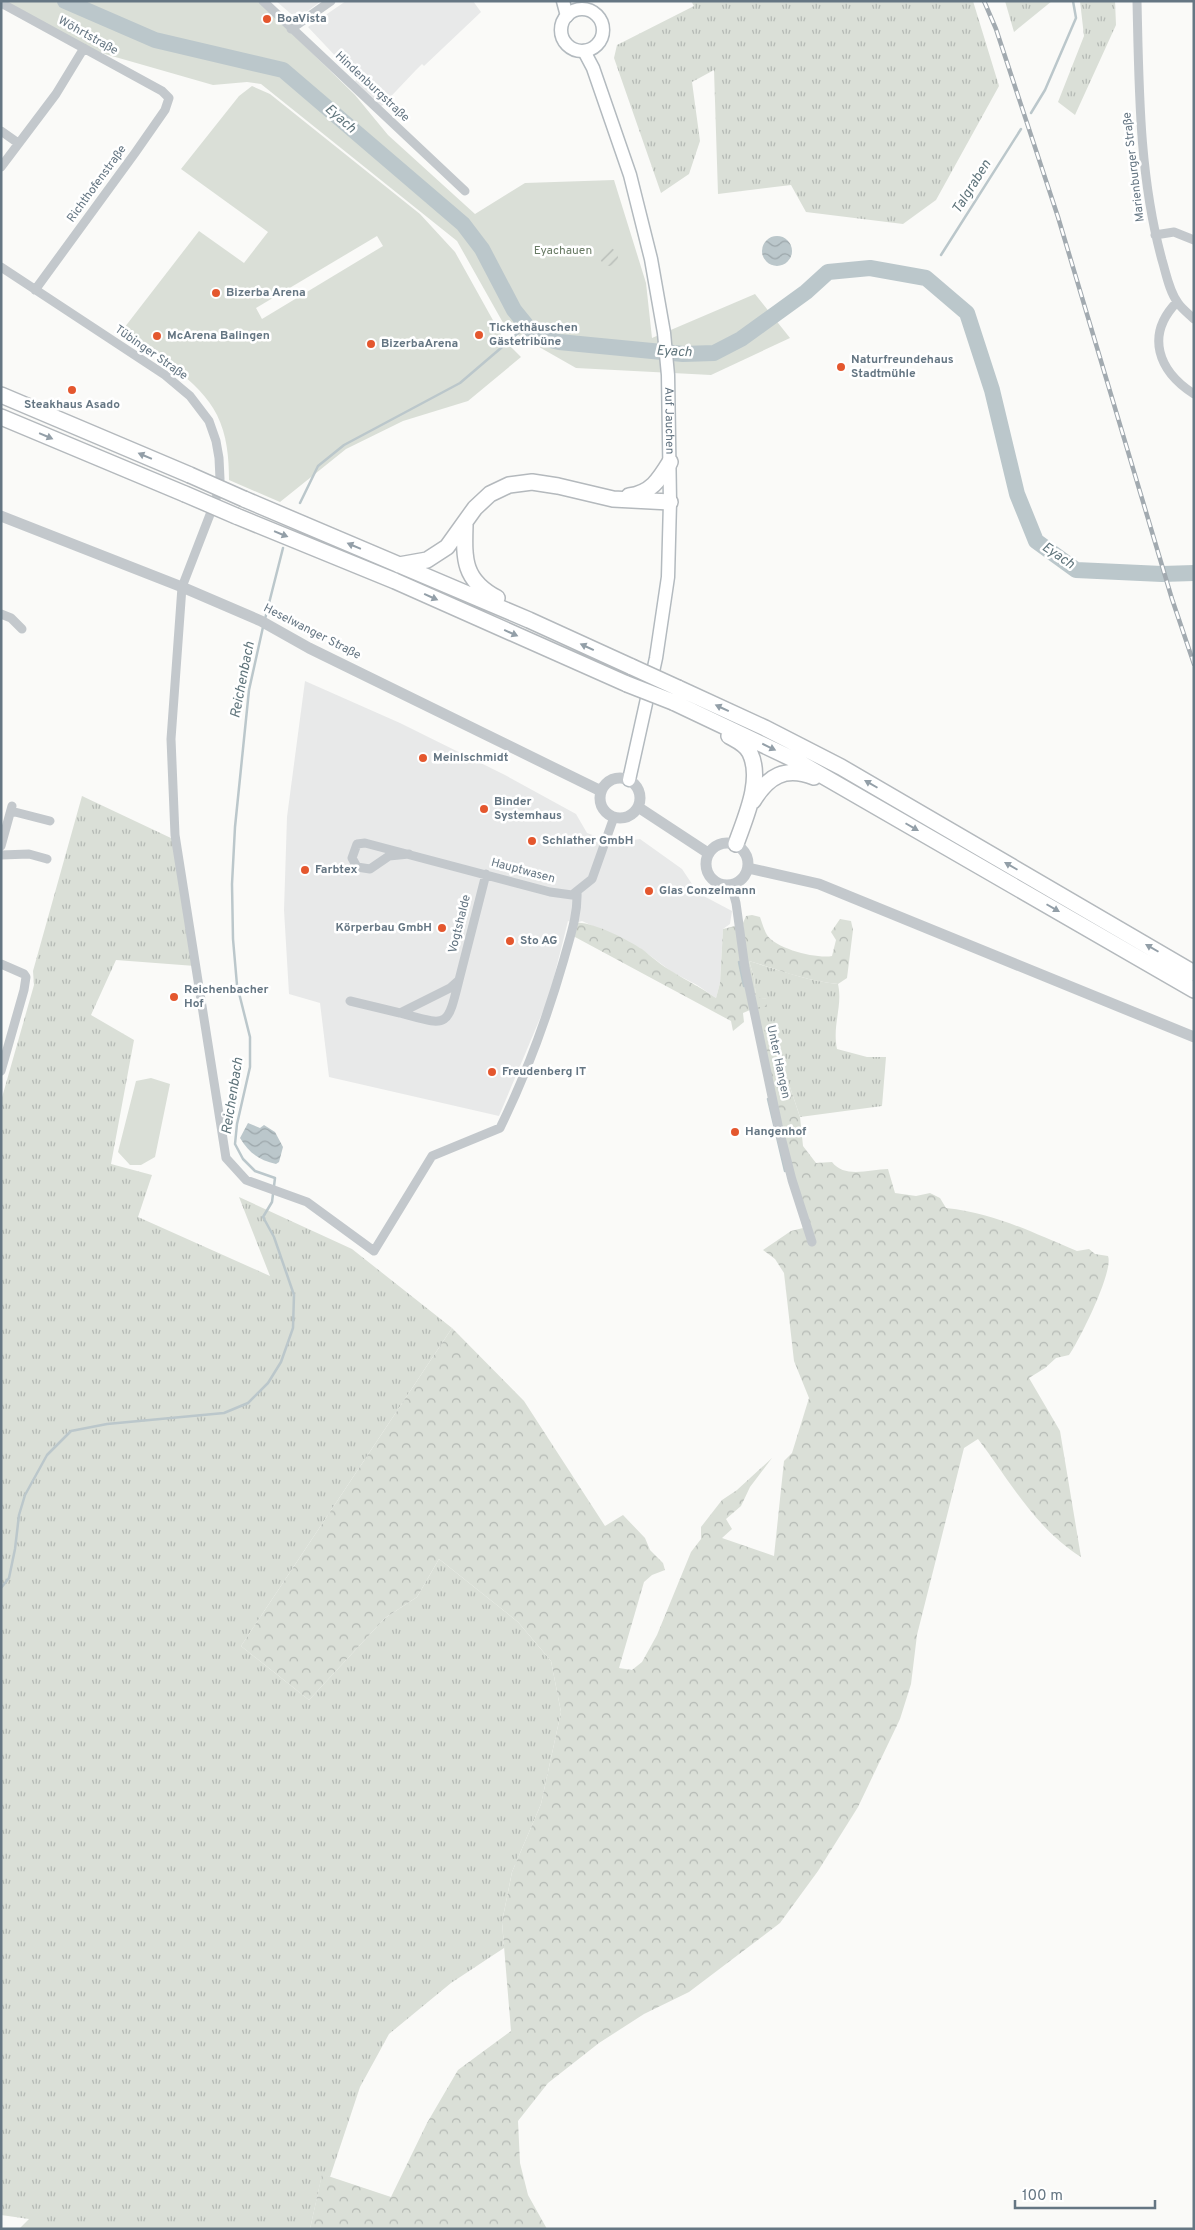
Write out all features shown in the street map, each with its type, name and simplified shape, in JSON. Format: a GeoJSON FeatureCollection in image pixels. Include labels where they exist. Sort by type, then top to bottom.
{"type":"FeatureCollection","features":[{"type":"Feature","properties":{"kind":"highway"},"geometry":{"type":"LineString","coordinates":[[1,395],[529,620],[765,728],[841,767],[1194,973]]}},
{"type":"Feature","properties":{"kind":"highway"},"geometry":{"type":"LineString","coordinates":[[1,417],[395,581],[627,684],[673,702],[797,761],[1194,990]]}},
{"type":"Feature","properties":{"kind":"highway"},"geometry":{"type":"LineString","coordinates":[[613,499],[640,495],[652,488],[670,462]]}},
{"type":"Feature","properties":{"kind":"highway"},"geometry":{"type":"LineString","coordinates":[[399,564],[426,560],[448,547],[475,508],[490,494],[509,484],[541,484],[613,499],[670,502]]}},
{"type":"Feature","properties":{"kind":"highway"},"geometry":{"type":"LineString","coordinates":[[465,525],[464,556],[471,575],[481,590],[512,607],[529,620]]}},
{"type":"Feature","properties":{"kind":"highway"},"geometry":{"type":"LineString","coordinates":[[692,712],[706,725],[742,743],[750,752],[754,767],[753,786],[736,844]]}},
{"type":"Feature","properties":{"kind":"highway"},"geometry":{"type":"LineString","coordinates":[[747,811],[763,785],[782,773],[802,772],[855,794]]}},
{"type":"Feature","properties":{"kind":"main road"},"geometry":{"type":"LineString","coordinates":[[563,1],[570,9],[590,10],[600,19],[602,36],[590,49],[568,46],[562,37],[561,25],[570,9]]}},
{"type":"Feature","properties":{"kind":"main road","name":"Auf Jauchen"},"geometry":{"type":"LineString","coordinates":[[590,49],[592,68],[630,175],[652,259],[664,333],[668,375],[670,462],[668,577],[658,649],[629,780]]}},
{"type":"Feature","properties":{"kind":"street","name":"Hindenburgstraße"},"geometry":{"type":"LineString","coordinates":[[263,1],[465,191]]}},
{"type":"Feature","properties":{"kind":"street"},"geometry":{"type":"LineString","coordinates":[[291,29],[331,1]]}},
{"type":"Feature","properties":{"kind":"street","name":"Marienburger Straße"},"geometry":{"type":"LineString","coordinates":[[1138,1],[1139,109],[1155,235],[1166,274],[1177,302],[1194,319]]}},
{"type":"Feature","properties":{"kind":"street","name":"Wöhrtstraße"},"geometry":{"type":"LineString","coordinates":[[1,3],[162,91]]}},
{"type":"Feature","properties":{"kind":"street"},"geometry":{"type":"LineString","coordinates":[[1,167],[56,94],[84,48]]}},
{"type":"Feature","properties":{"kind":"street","name":"Richthofenstraße"},"geometry":{"type":"LineString","coordinates":[[35,290],[165,110],[169,98],[162,91]]}},
{"type":"Feature","properties":{"kind":"street"},"geometry":{"type":"LineString","coordinates":[[1,131],[18,143]]}},
{"type":"Feature","properties":{"kind":"street"},"geometry":{"type":"LineString","coordinates":[[1155,235],[1174,232],[1194,240]]}},
{"type":"Feature","properties":{"kind":"street","name":"Tübinger Straße"},"geometry":{"type":"LineString","coordinates":[[1,267],[165,376],[190,396],[209,421],[216,441],[220,479],[216,500],[182,586],[172,740],[175,835],[226,1158],[246,1180],[307,1202],[374,1251],[432,1156],[500,1128],[524,1078],[552,1000],[575,919],[577,892]]}},
{"type":"Feature","properties":{"kind":"street"},"geometry":{"type":"LineString","coordinates":[[1177,302],[1162,323],[1158,338],[1159,351],[1170,376],[1194,394]]}},
{"type":"Feature","properties":{"kind":"street","name":"Heselwanger Straße"},"geometry":{"type":"LineString","coordinates":[[1,516],[182,586],[261,621],[309,648],[601,791]]}},
{"type":"Feature","properties":{"kind":"street"},"geometry":{"type":"LineString","coordinates":[[1,614],[11,618],[22,629]]}},
{"type":"Feature","properties":{"kind":"street"},"geometry":{"type":"LineString","coordinates":[[620,778],[629,780],[640,792],[638,807],[629,816],[622,818],[614,817],[606,812],[602,806],[601,791],[612,780],[620,778]]}},
{"type":"Feature","properties":{"kind":"street"},"geometry":{"type":"LineString","coordinates":[[638,807],[708,854]]}},
{"type":"Feature","properties":{"kind":"street"},"geometry":{"type":"LineString","coordinates":[[1,846],[11,808],[50,821]]}},
{"type":"Feature","properties":{"kind":"street"},"geometry":{"type":"LineString","coordinates":[[577,892],[592,879],[614,817]]}},
{"type":"Feature","properties":{"kind":"street"},"geometry":{"type":"LineString","coordinates":[[730,842],[736,844],[746,854],[748,868],[742,879],[731,885],[718,883],[712,879],[705,867],[708,854],[717,844],[730,842]]}},
{"type":"Feature","properties":{"kind":"street","name":"Hauptwasen"},"geometry":{"type":"LineString","coordinates":[[409,854],[389,856],[370,869],[356,867],[352,858],[357,844],[366,843],[409,854],[486,874],[550,892],[572,894],[577,892]]}},
{"type":"Feature","properties":{"kind":"street"},"geometry":{"type":"LineString","coordinates":[[1,854],[29,854],[47,859]]}},
{"type":"Feature","properties":{"kind":"street"},"geometry":{"type":"LineString","coordinates":[[748,868],[820,884],[1194,1037]]}},
{"type":"Feature","properties":{"kind":"street","name":"Vogtshalde"},"geometry":{"type":"LineString","coordinates":[[350,1001],[431,1022],[440,1022],[446,1019],[451,1010],[486,874]]}},
{"type":"Feature","properties":{"kind":"street","name":"Unter Hangen"},"geometry":{"type":"LineString","coordinates":[[731,885],[736,903],[745,968],[778,1124],[792,1180],[812,1242]]}},
{"type":"Feature","properties":{"kind":"street"},"geometry":{"type":"LineString","coordinates":[[1,964],[24,974],[26,977],[1,1071]]}},
{"type":"Feature","properties":{"kind":"street"},"geometry":{"type":"LineString","coordinates":[[400,1013],[450,988],[459,980]]}},
{"type":"Feature","properties":{"kind":"shaded area"},"geometry":{"type":"Polygon","coordinates":[[[276,1],[321,1],[297,19],[276,1]]]}},
{"type":"Feature","properties":{"kind":"shaded area"},"geometry":{"type":"Polygon","coordinates":[[[346,1],[473,1],[481,12],[424,66],[422,64],[378,110],[352,85],[357,79],[308,27],[346,1]]]}},
{"type":"Feature","properties":{"kind":"shaded area"},"geometry":{"type":"Polygon","coordinates":[[[305,681],[400,723],[505,775],[576,814],[587,833],[614,843],[640,839],[682,869],[698,893],[732,911],[730,924],[723,929],[720,983],[716,998],[697,985],[672,972],[640,948],[582,921],[575,923],[568,921],[549,997],[499,1116],[329,1077],[320,1003],[289,994],[284,910],[287,817],[305,681]]]}},
{"type":"Feature","properties":{"kind":"green space","name":"Eyachauen"},"geometry":{"type":"Polygon","coordinates":[[[1,1],[259,1],[355,95],[388,135],[475,214],[525,183],[614,180],[646,283],[652,338],[755,294],[790,338],[711,375],[576,368],[506,328],[457,241],[261,84],[247,82],[213,85],[84,48],[1,1]]]}},
{"type":"Feature","properties":{"kind":"green space"},"geometry":{"type":"Polygon","coordinates":[[[691,1],[973,1],[999,86],[936,200],[903,224],[806,212],[791,185],[718,194],[714,70],[692,82],[700,141],[689,174],[661,193],[614,58],[617,45],[694,6],[691,1]]]}},
{"type":"Feature","properties":{"kind":"green space"},"geometry":{"type":"Polygon","coordinates":[[[1005,1],[1052,1],[1014,32],[1005,1]]]}},
{"type":"Feature","properties":{"kind":"green space"},"geometry":{"type":"Polygon","coordinates":[[[1080,1],[1115,1],[1116,25],[1075,115],[1058,102],[1084,36],[1080,1]]]}},
{"type":"Feature","properties":{"kind":"green space"},"geometry":{"type":"Polygon","coordinates":[[[252,86],[270,94],[420,214],[455,252],[504,340],[521,357],[468,401],[403,421],[346,449],[280,502],[229,480],[225,439],[217,415],[209,402],[175,368],[121,332],[199,231],[244,263],[268,232],[181,169],[239,96],[252,86]],[[377,236],[256,308],[262,319],[383,246],[377,236]]]}},
{"type":"Feature","properties":{"kind":"green space"},"geometry":{"type":"Polygon","coordinates":[[[609,248],[615,251],[618,257],[615,263],[609,266],[603,263],[600,257],[603,251],[609,248]]]}},
{"type":"Feature","properties":{"kind":"green space"},"geometry":{"type":"Polygon","coordinates":[[[82,796],[173,839],[195,966],[116,960],[91,1015],[134,1040],[111,1164],[152,1175],[138,1217],[270,1276],[239,1197],[352,1249],[452,1328],[241,1646],[309,1700],[385,1618],[417,1597],[439,1559],[518,1622],[551,1661],[561,1712],[541,1804],[512,1872],[502,1922],[504,1948],[451,1983],[389,2034],[360,2087],[330,2177],[322,2175],[310,2229],[19,2229],[29,2219],[1,2215],[1,1101],[34,985],[33,971],[82,796]]]}},
{"type":"Feature","properties":{"kind":"green space"},"geometry":{"type":"Polygon","coordinates":[[[746,916],[760,917],[767,935],[779,945],[797,952],[825,957],[832,956],[836,940],[831,932],[840,919],[851,921],[853,930],[847,978],[838,984],[826,983],[749,961],[754,977],[756,997],[767,999],[767,1007],[757,1007],[743,1013],[744,1022],[733,1031],[731,1021],[575,937],[575,923],[582,923],[609,931],[642,949],[665,967],[716,998],[720,983],[723,929],[735,926],[738,933],[744,932],[743,923],[746,916]]]}},
{"type":"Feature","properties":{"kind":"green space"},"geometry":{"type":"Polygon","coordinates":[[[749,961],[804,978],[838,984],[837,1049],[867,1057],[886,1057],[882,1106],[800,1117],[783,1066],[780,1048],[759,1028],[754,1008],[767,999],[756,998],[754,977],[749,961]]]}},
{"type":"Feature","properties":{"kind":"green space"},"geometry":{"type":"Polygon","coordinates":[[[759,1028],[776,1033],[783,1066],[800,1117],[803,1146],[816,1163],[832,1162],[837,1167],[851,1172],[888,1169],[895,1193],[916,1196],[930,1193],[940,1198],[946,1208],[998,1219],[1077,1251],[1089,1249],[1095,1254],[1108,1256],[1106,1276],[1101,1290],[1069,1355],[1056,1358],[1029,1378],[1060,1431],[1081,1557],[1050,1533],[1024,1503],[978,1439],[964,1448],[917,1635],[911,1684],[900,1719],[858,1807],[818,1871],[780,1923],[689,1992],[644,2014],[599,2043],[548,2083],[518,2121],[520,2163],[528,2195],[547,2229],[310,2229],[322,2174],[391,2197],[427,2123],[458,2070],[511,2031],[502,1922],[512,1872],[541,1804],[561,1712],[551,1661],[518,1622],[439,1559],[417,1597],[385,1618],[309,1700],[241,1646],[452,1328],[524,1401],[605,1526],[623,1515],[645,1538],[650,1550],[663,1563],[665,1570],[652,1575],[644,1582],[619,1668],[632,1670],[642,1662],[657,1635],[691,1552],[701,1539],[701,1527],[722,1500],[737,1490],[772,1458],[750,1487],[741,1506],[726,1519],[732,1529],[722,1538],[774,1556],[784,1461],[792,1453],[809,1398],[794,1361],[784,1273],[775,1259],[763,1250],[791,1231],[803,1228],[790,1184],[759,1028]]]}},
{"type":"Feature","properties":{"kind":"green space"},"geometry":{"type":"Polygon","coordinates":[[[151,1078],[170,1084],[155,1157],[141,1165],[130,1165],[118,1152],[136,1081],[151,1078]]]}},
{"type":"Feature","properties":{"kind":"water"},"geometry":{"type":"Polygon","coordinates":[[[777,236],[783,237],[791,245],[791,257],[783,265],[777,266],[771,265],[763,257],[762,251],[763,245],[771,237],[777,236]]]}},
{"type":"Feature","properties":{"kind":"water"},"geometry":{"type":"Polygon","coordinates":[[[248,1123],[260,1128],[264,1125],[275,1132],[283,1147],[279,1162],[276,1164],[264,1160],[247,1148],[240,1138],[248,1123]]]}},
{"type":"Feature","properties":{"kind":"waterway","name":"Eyach"},"geometry":{"type":"LineString","coordinates":[[65,1],[155,40],[283,70],[463,224],[482,249],[514,310],[539,337],[559,342],[683,354],[714,353],[741,339],[806,292],[828,272],[870,268],[926,278],[967,313],[992,390],[1017,494],[1036,541],[1076,570],[1162,574],[1194,573]]}},
{"type":"Feature","properties":{"kind":"waterway","name":"Talgraben"},"geometry":{"type":"LineString","coordinates":[[1031,113],[1045,90],[1076,18],[1073,1]]}},
{"type":"Feature","properties":{"kind":"waterway","name":"Talgraben"},"geometry":{"type":"LineString","coordinates":[[941,255],[1021,129]]}},
{"type":"Feature","properties":{"kind":"waterway","name":"Reichenbach"},"geometry":{"type":"LineString","coordinates":[[512,338],[527,326]]}},
{"type":"Feature","properties":{"kind":"waterway","name":"Reichenbach"},"geometry":{"type":"LineString","coordinates":[[300,503],[318,466],[344,445],[460,383],[508,342]]}},
{"type":"Feature","properties":{"kind":"waterway","name":"Reichenbach"},"geometry":{"type":"LineString","coordinates":[[265,619],[283,548]]}},
{"type":"Feature","properties":{"kind":"waterway","name":"Reichenbach"},"geometry":{"type":"LineString","coordinates":[[1,1588],[9,1578],[19,1515],[25,1495],[47,1455],[71,1431],[107,1424],[224,1413],[248,1403],[268,1383],[281,1362],[293,1328],[294,1295],[274,1237],[263,1217],[272,1202],[275,1178],[255,1171],[243,1159],[235,1144],[237,1124],[250,1067],[250,1037],[237,985],[233,939],[232,884],[235,827],[249,690],[263,627]]}},
{"type":"Feature","properties":{"kind":"waterway"},"geometry":{"type":"LineString","coordinates":[[739,962],[744,986]]}},
{"type":"Feature","properties":{"kind":"waterway"},"geometry":{"type":"LineString","coordinates":[[768,1099],[785,1171]]}},
{"type":"Feature","properties":{"kind":"railway"},"geometry":{"type":"LineString","coordinates":[[984,1],[996,29],[1058,217],[1172,599],[1194,664]]}},
{"type":"Feature","properties":{"kind":"place","name":"BoaVista"},"geometry":{"type":"Point","coordinates":[267,19]}},
{"type":"Feature","properties":{"kind":"place","name":"Bizerba Arena"},"geometry":{"type":"Point","coordinates":[216,293]}},
{"type":"Feature","properties":{"kind":"place","name":"Tickethäuschen Gästetribüne"},"geometry":{"type":"Point","coordinates":[479,335]}},
{"type":"Feature","properties":{"kind":"place","name":"McArena Balingen"},"geometry":{"type":"Point","coordinates":[157,336]}},
{"type":"Feature","properties":{"kind":"place","name":"BizerbaArena"},"geometry":{"type":"Point","coordinates":[371,344]}},
{"type":"Feature","properties":{"kind":"place","name":"Naturfreundehaus Stadtmühle"},"geometry":{"type":"Point","coordinates":[841,367]}},
{"type":"Feature","properties":{"kind":"place","name":"Steakhaus Asado"},"geometry":{"type":"Point","coordinates":[72,390]}},
{"type":"Feature","properties":{"kind":"place","name":"Meinlschmidt"},"geometry":{"type":"Point","coordinates":[423,758]}},
{"type":"Feature","properties":{"kind":"place","name":"Binder Systemhaus"},"geometry":{"type":"Point","coordinates":[484,809]}},
{"type":"Feature","properties":{"kind":"place","name":"Schlather GmbH"},"geometry":{"type":"Point","coordinates":[532,841]}},
{"type":"Feature","properties":{"kind":"place","name":"Farbtex"},"geometry":{"type":"Point","coordinates":[305,870]}},
{"type":"Feature","properties":{"kind":"place","name":"Glas Conzelmann"},"geometry":{"type":"Point","coordinates":[649,891]}},
{"type":"Feature","properties":{"kind":"place","name":"Körperbau GmbH"},"geometry":{"type":"Point","coordinates":[442,928]}},
{"type":"Feature","properties":{"kind":"place","name":"Sto AG"},"geometry":{"type":"Point","coordinates":[510,941]}},
{"type":"Feature","properties":{"kind":"place","name":"Reichenbacher Hof"},"geometry":{"type":"Point","coordinates":[174,997]}},
{"type":"Feature","properties":{"kind":"place","name":"Freudenberg IT"},"geometry":{"type":"Point","coordinates":[492,1072]}},
{"type":"Feature","properties":{"kind":"place","name":"Hangenhof"},"geometry":{"type":"Point","coordinates":[735,1132]}}]}
